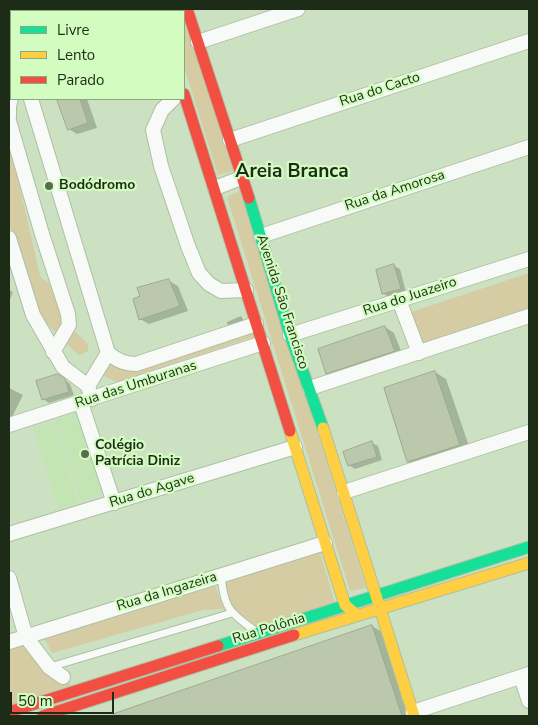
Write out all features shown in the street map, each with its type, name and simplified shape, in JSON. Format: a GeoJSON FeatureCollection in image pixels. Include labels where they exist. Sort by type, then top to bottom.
{"type":"FeatureCollection","features":[{"type":"Feature","properties":{"kind":"main road","name":"Avenida São Francisco"},"geometry":{"type":"LineString","coordinates":[[187,9],[261,236],[290,335],[310,388],[344,492],[413,714]]}},
{"type":"Feature","properties":{"kind":"main road"},"geometry":{"type":"LineString","coordinates":[[185,97],[344,605],[358,615]]}},
{"type":"Feature","properties":{"kind":"main road","name":"Rua Polônia"},"geometry":{"type":"LineString","coordinates":[[9,712],[529,547]]}},
{"type":"Feature","properties":{"kind":"main road","name":"Rua Polônia"},"geometry":{"type":"LineString","coordinates":[[43,716],[93,704],[358,615],[529,563]]}},
{"type":"Feature","properties":{"kind":"main road"},"geometry":{"type":"LineString","coordinates":[[86,686],[93,704]]}},
{"type":"Feature","properties":{"kind":"street"},"geometry":{"type":"LineString","coordinates":[[198,42],[298,9]]}},
{"type":"Feature","properties":{"kind":"street","name":"Rua do Cacto"},"geometry":{"type":"LineString","coordinates":[[230,140],[529,41]]}},
{"type":"Feature","properties":{"kind":"street"},"geometry":{"type":"LineString","coordinates":[[10,100],[9,119],[70,325],[53,352]]}},
{"type":"Feature","properties":{"kind":"street"},"geometry":{"type":"LineString","coordinates":[[31,100],[108,353],[125,364],[140,363],[256,324]]}},
{"type":"Feature","properties":{"kind":"street"},"geometry":{"type":"LineString","coordinates":[[172,100],[162,110],[153,130],[161,166],[188,246],[199,273],[209,284],[221,292],[246,290]]}},
{"type":"Feature","properties":{"kind":"street","name":"Rua da Amorosa"},"geometry":{"type":"LineString","coordinates":[[261,236],[529,147]]}},
{"type":"Feature","properties":{"kind":"street"},"geometry":{"type":"LineString","coordinates":[[215,188],[241,178]]}},
{"type":"Feature","properties":{"kind":"street"},"geometry":{"type":"LineString","coordinates":[[9,238],[33,315],[53,352],[87,396],[114,503]]}},
{"type":"Feature","properties":{"kind":"street","name":"Rua do Juazeiro"},"geometry":{"type":"LineString","coordinates":[[290,335],[529,259]]}},
{"type":"Feature","properties":{"kind":"street"},"geometry":{"type":"LineString","coordinates":[[399,300],[419,352]]}},
{"type":"Feature","properties":{"kind":"street"},"geometry":{"type":"LineString","coordinates":[[310,388],[529,316]]}},
{"type":"Feature","properties":{"kind":"street","name":"Rua das Umburanas"},"geometry":{"type":"LineString","coordinates":[[9,426],[87,396],[263,343]]}},
{"type":"Feature","properties":{"kind":"street"},"geometry":{"type":"LineString","coordinates":[[87,396],[108,353]]}},
{"type":"Feature","properties":{"kind":"street"},"geometry":{"type":"LineString","coordinates":[[344,492],[529,432]]}},
{"type":"Feature","properties":{"kind":"street","name":"Rua do Agave"},"geometry":{"type":"LineString","coordinates":[[9,534],[295,447]]}},
{"type":"Feature","properties":{"kind":"street","name":"Rua da Ingazeira"},"geometry":{"type":"LineString","coordinates":[[9,642],[325,543]]}},
{"type":"Feature","properties":{"kind":"street"},"geometry":{"type":"LineString","coordinates":[[9,578],[26,637],[49,667],[63,677]]}},
{"type":"Feature","properties":{"kind":"street"},"geometry":{"type":"LineString","coordinates":[[413,714],[525,676],[529,701]]}},
{"type":"Feature","properties":{"kind":"lane"},"geometry":{"type":"LineString","coordinates":[[221,575],[223,596],[229,610],[256,633]]}},
{"type":"Feature","properties":{"kind":"lane"},"geometry":{"type":"LineString","coordinates":[[49,667],[232,613]]}},
{"type":"Feature","properties":{"kind":"shaded area"},"geometry":{"type":"Polygon","coordinates":[[[185,17],[234,171],[218,175],[185,70],[185,17]]]}},
{"type":"Feature","properties":{"kind":"shaded area"},"geometry":{"type":"Polygon","coordinates":[[[9,147],[40,276],[51,286],[65,322],[88,344],[88,351],[80,355],[38,313],[9,223],[9,147]]]}},
{"type":"Feature","properties":{"kind":"shaded area"},"geometry":{"type":"Polygon","coordinates":[[[241,190],[366,588],[350,591],[227,197],[241,190]]]}},
{"type":"Feature","properties":{"kind":"shaded area"},"geometry":{"type":"Polygon","coordinates":[[[529,273],[529,314],[423,348],[411,312],[529,273]]]}},
{"type":"Feature","properties":{"kind":"shaded area"},"geometry":{"type":"Polygon","coordinates":[[[251,330],[253,337],[117,382],[93,368],[99,354],[131,370],[158,364],[251,330]]]}},
{"type":"Feature","properties":{"kind":"shaded area","name":"Colégio Patrícia Diniz"},"geometry":{"type":"Polygon","coordinates":[[[89,408],[116,489],[81,500],[55,420],[89,408]]]}},
{"type":"Feature","properties":{"kind":"shaded area"},"geometry":{"type":"Polygon","coordinates":[[[53,422],[79,503],[59,509],[33,428],[53,422]]]}},
{"type":"Feature","properties":{"kind":"shaded area"},"geometry":{"type":"Polygon","coordinates":[[[320,552],[335,603],[257,627],[235,610],[229,599],[226,584],[233,578],[320,552]]]}},
{"type":"Feature","properties":{"kind":"shaded area"},"geometry":{"type":"Polygon","coordinates":[[[215,586],[224,609],[203,610],[52,653],[45,639],[215,586]]]}},
{"type":"Feature","properties":{"kind":"shaded area"},"geometry":{"type":"Polygon","coordinates":[[[23,642],[71,685],[9,706],[9,647],[23,642]]]}},
{"type":"Feature","properties":{"kind":"building"},"geometry":{"type":"Polygon","coordinates":[[[57,100],[80,100],[88,123],[68,130],[57,100]]]}},
{"type":"Feature","properties":{"kind":"building"},"geometry":{"type":"Polygon","coordinates":[[[394,264],[401,289],[382,294],[376,270],[394,264]]]}},
{"type":"Feature","properties":{"kind":"building"},"geometry":{"type":"Polygon","coordinates":[[[169,279],[180,306],[139,320],[133,299],[140,296],[137,288],[169,279]]]}},
{"type":"Feature","properties":{"kind":"building"},"geometry":{"type":"Polygon","coordinates":[[[385,326],[395,351],[326,374],[318,349],[385,326]]]}},
{"type":"Feature","properties":{"kind":"building"},"geometry":{"type":"Polygon","coordinates":[[[435,371],[460,445],[407,462],[384,388],[435,371]]]}},
{"type":"Feature","properties":{"kind":"building"},"geometry":{"type":"Polygon","coordinates":[[[58,374],[65,379],[69,392],[42,400],[36,381],[58,374]]]}},
{"type":"Feature","properties":{"kind":"building"},"geometry":{"type":"Polygon","coordinates":[[[372,441],[377,457],[348,466],[343,452],[372,441]]]}},
{"type":"Feature","properties":{"kind":"building"},"geometry":{"type":"Polygon","coordinates":[[[372,625],[402,716],[114,716],[114,714],[372,625]]]}},
{"type":"Feature","properties":{"kind":"traffic: fast"},"geometry":{"type":"LineString","coordinates":[[249,198],[290,335],[323,428]]}},
{"type":"Feature","properties":{"kind":"traffic: fast"},"geometry":{"type":"LineString","coordinates":[[218,646],[529,547]]}},
{"type":"Feature","properties":{"kind":"traffic: slow"},"geometry":{"type":"LineString","coordinates":[[323,428],[414,716]]}},
{"type":"Feature","properties":{"kind":"traffic: slow"},"geometry":{"type":"LineString","coordinates":[[290,431],[345,605],[357,615]]}},
{"type":"Feature","properties":{"kind":"traffic: slow"},"geometry":{"type":"LineString","coordinates":[[294,635],[529,563]]}},
{"type":"Feature","properties":{"kind":"traffic: jam"},"geometry":{"type":"LineString","coordinates":[[187,9],[249,198]]}},
{"type":"Feature","properties":{"kind":"traffic: jam"},"geometry":{"type":"LineString","coordinates":[[185,97],[290,431]]}},
{"type":"Feature","properties":{"kind":"traffic: jam"},"geometry":{"type":"LineString","coordinates":[[43,716],[294,635]]}},
{"type":"Feature","properties":{"kind":"traffic: jam"},"geometry":{"type":"LineString","coordinates":[[9,712],[218,646]]}},
{"type":"Feature","properties":{"kind":"place","name":"Bodódromo"},"geometry":{"type":"Point","coordinates":[49,186]}},
{"type":"Feature","properties":{"kind":"place","name":"Colégio Patrícia Diniz"},"geometry":{"type":"Point","coordinates":[85,454]}},
{"type":"Feature","properties":{"kind":"district","name":"Areia Branca"},"geometry":{"type":"Point","coordinates":[292,172]}}]}
